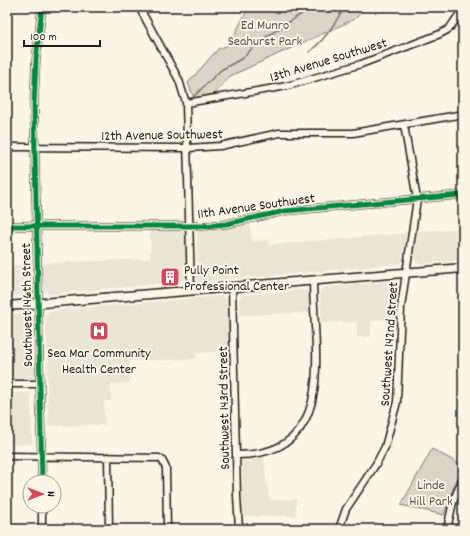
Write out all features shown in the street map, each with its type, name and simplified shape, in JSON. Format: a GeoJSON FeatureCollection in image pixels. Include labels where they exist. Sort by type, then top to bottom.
{"type":"FeatureCollection","features":[{"type":"Feature","properties":{"kind":"main road"},"geometry":{"type":"LineString","coordinates":[[7,306],[463,268]]}},
{"type":"Feature","properties":{"kind":"street","name":"Southwest 146th Street"},"geometry":{"type":"LineString","coordinates":[[42,7],[34,82],[42,474]]}},
{"type":"Feature","properties":{"kind":"street"},"geometry":{"type":"LineString","coordinates":[[139,7],[179,80],[186,103],[191,291]]}},
{"type":"Feature","properties":{"kind":"street","name":"13th Avenue Southwest"},"geometry":{"type":"LineString","coordinates":[[186,103],[287,86],[361,64],[440,34],[449,29],[463,9]]}},
{"type":"Feature","properties":{"kind":"street","name":"12th Avenue Southwest"},"geometry":{"type":"LineString","coordinates":[[7,147],[188,148],[220,146],[284,133],[353,133],[458,115]]}},
{"type":"Feature","properties":{"kind":"street","name":"Southwest 142nd Street"},"geometry":{"type":"LineString","coordinates":[[338,529],[346,509],[381,456],[394,420],[398,402],[399,339],[406,273],[417,199],[404,125]]}},
{"type":"Feature","properties":{"kind":"street","name":"11th Avenue Southwest"},"geometry":{"type":"LineString","coordinates":[[7,226],[190,226],[226,224],[285,211],[460,195]]}},
{"type":"Feature","properties":{"kind":"street"},"geometry":{"type":"LineString","coordinates":[[236,455],[254,456],[276,450],[292,440],[308,416],[315,392],[316,376],[313,280]]}},
{"type":"Feature","properties":{"kind":"street","name":"Southwest 143rd Street"},"geometry":{"type":"LineString","coordinates":[[232,287],[239,529]]}},
{"type":"Feature","properties":{"kind":"street"},"geometry":{"type":"LineString","coordinates":[[7,384],[40,384]]}},
{"type":"Feature","properties":{"kind":"street"},"geometry":{"type":"LineString","coordinates":[[7,456],[160,459],[166,468],[167,529]]}},
{"type":"Feature","properties":{"kind":"street"},"geometry":{"type":"LineString","coordinates":[[108,457],[109,529]]}},
{"type":"Feature","properties":{"kind":"street"},"geometry":{"type":"LineString","coordinates":[[447,529],[453,502],[463,478]]}},
{"type":"Feature","properties":{"kind":"street"},"geometry":{"type":"LineString","coordinates":[[42,514],[42,529]]}},
{"type":"Feature","properties":{"kind":"shaded area"},"geometry":{"type":"Polygon","coordinates":[[[249,223],[252,241],[269,240],[269,245],[407,233],[402,261],[399,264],[198,282],[196,279],[197,232],[249,223]]]}},
{"type":"Feature","properties":{"kind":"shaded area"},"geometry":{"type":"Polygon","coordinates":[[[150,229],[185,230],[187,261],[184,261],[185,278],[180,282],[50,294],[44,291],[42,287],[42,263],[150,259],[150,229]]]}},
{"type":"Feature","properties":{"kind":"shaded area"},"geometry":{"type":"Polygon","coordinates":[[[463,229],[463,260],[420,264],[415,261],[413,257],[417,231],[463,229]]]}},
{"type":"Feature","properties":{"kind":"shaded area"},"geometry":{"type":"Polygon","coordinates":[[[31,265],[31,294],[7,297],[7,266],[31,265]]]}},
{"type":"Feature","properties":{"kind":"shaded area"},"geometry":{"type":"Polygon","coordinates":[[[396,281],[399,287],[393,319],[371,321],[371,337],[357,337],[357,322],[321,323],[320,292],[323,287],[396,281]]]}},
{"type":"Feature","properties":{"kind":"shaded area"},"geometry":{"type":"Polygon","coordinates":[[[306,290],[310,293],[310,313],[240,315],[239,300],[242,295],[306,290]]]}},
{"type":"Feature","properties":{"kind":"shaded area"},"geometry":{"type":"Polygon","coordinates":[[[222,296],[228,300],[229,351],[196,353],[196,359],[130,361],[130,383],[111,384],[111,401],[104,401],[105,425],[48,426],[48,362],[45,316],[49,311],[222,296]]]}},
{"type":"Feature","properties":{"kind":"shaded area"},"geometry":{"type":"Polygon","coordinates":[[[30,313],[33,316],[35,379],[7,379],[7,314],[30,313]]]}},
{"type":"Feature","properties":{"kind":"shaded area"},"geometry":{"type":"Polygon","coordinates":[[[7,393],[31,393],[32,444],[7,445],[7,393]]]}},
{"type":"Feature","properties":{"kind":"shaded area"},"geometry":{"type":"Polygon","coordinates":[[[242,449],[263,450],[269,500],[296,499],[296,516],[242,516],[242,449]]]}},
{"type":"Feature","properties":{"kind":"green space","name":"Ed Munro Seahurst Park"},"geometry":{"type":"Polygon","coordinates":[[[249,7],[366,7],[355,19],[230,76],[215,94],[194,98],[188,83],[218,49],[229,45],[249,7]]]}},
{"type":"Feature","properties":{"kind":"green space","name":"Linde Hill Park"},"geometry":{"type":"Polygon","coordinates":[[[432,449],[463,466],[452,491],[444,515],[401,505],[432,449]]]}},
{"type":"Feature","properties":{"kind":"waterway"},"geometry":{"type":"LineString","coordinates":[[194,96],[221,70],[243,58],[257,43],[312,7]]}},
{"type":"Feature","properties":{"kind":"waterway"},"geometry":{"type":"LineString","coordinates":[[309,52],[325,37],[345,7]]}},
{"type":"Feature","properties":{"kind":"cycle path"},"geometry":{"type":"LineString","coordinates":[[42,7],[36,60],[34,105],[42,474]]}},
{"type":"Feature","properties":{"kind":"cycle path"},"geometry":{"type":"LineString","coordinates":[[7,226],[203,226],[226,224],[285,211],[460,195]]}},
{"type":"Feature","properties":{"kind":"place","name":"Pully Point Professional Center"},"geometry":{"type":"Point","coordinates":[170,277]}},
{"type":"Feature","properties":{"kind":"place","name":"Sea Mar Community Health Center"},"geometry":{"type":"Point","coordinates":[99,331]}}]}
